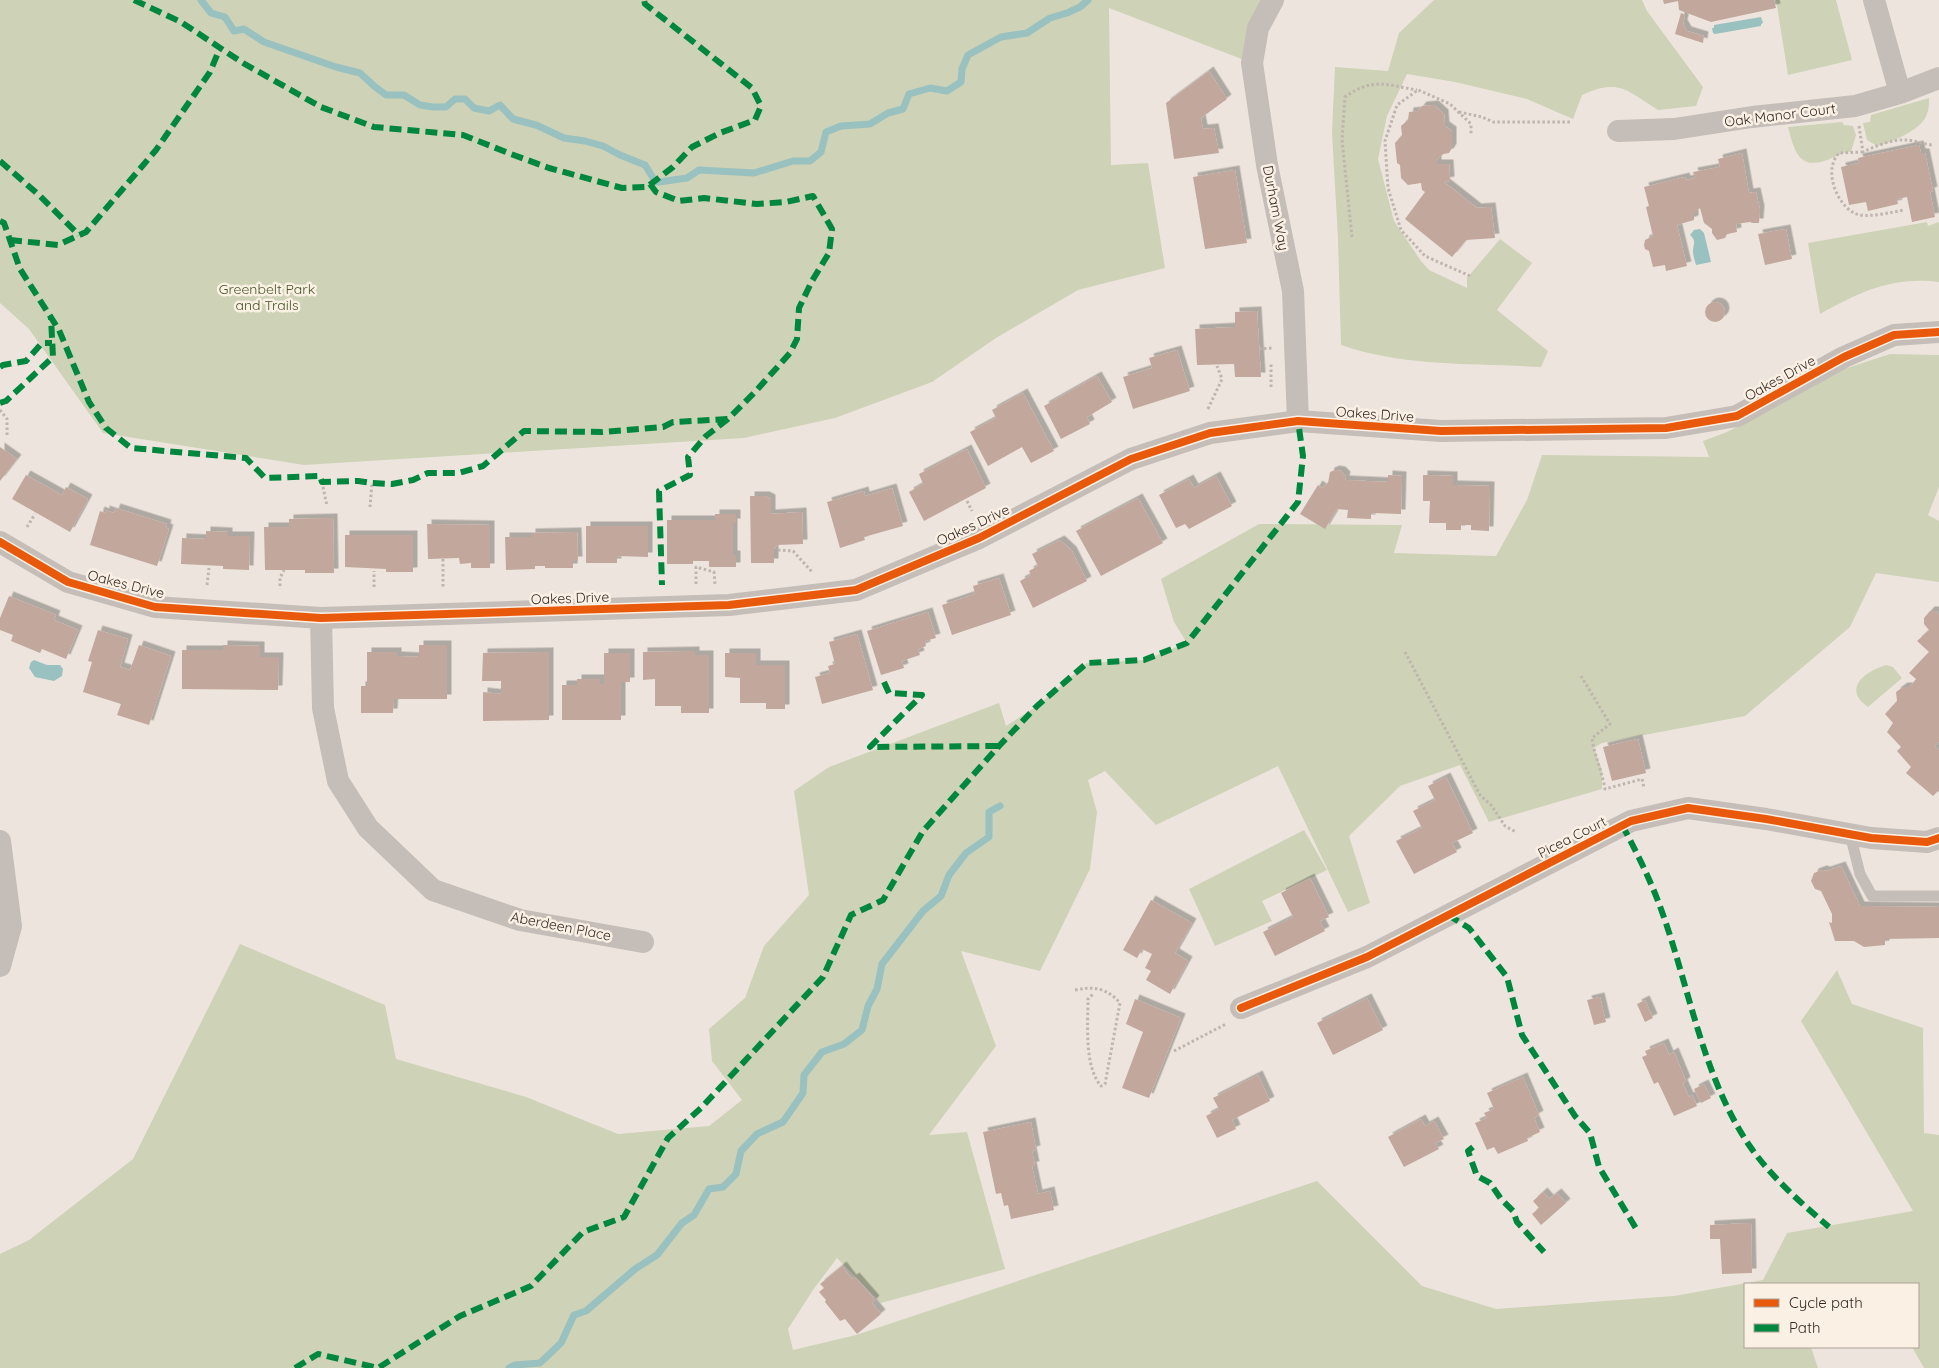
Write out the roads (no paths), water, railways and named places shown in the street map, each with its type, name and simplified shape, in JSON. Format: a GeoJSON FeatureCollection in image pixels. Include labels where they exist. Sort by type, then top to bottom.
{"type":"FeatureCollection","features":[{"type":"Feature","properties":{"kind":"street","name":"Durham Way"},"geometry":{"type":"LineString","coordinates":[[1273,0],[1258,28],[1252,62],[1267,165],[1292,291],[1298,421]]}},
{"type":"Feature","properties":{"kind":"street"},"geometry":{"type":"LineString","coordinates":[[1874,0],[1900,93]]}},
{"type":"Feature","properties":{"kind":"street","name":"Oak Manor Court"},"geometry":{"type":"LineString","coordinates":[[1618,131],[1674,129],[1752,117],[1855,106],[1900,93],[1939,78]]}},
{"type":"Feature","properties":{"kind":"street","name":"Oakes Drive"},"geometry":{"type":"LineString","coordinates":[[0,542],[68,582],[155,607],[322,618],[729,605],[856,590],[979,538],[1131,459],[1210,434],[1298,421],[1442,431],[1666,428],[1737,416],[1844,357],[1894,335],[1939,332]]}},
{"type":"Feature","properties":{"kind":"street","name":"Aberdeen Place"},"geometry":{"type":"LineString","coordinates":[[322,618],[323,708],[338,781],[368,828],[433,890],[520,920],[643,942]]}},
{"type":"Feature","properties":{"kind":"street","name":"Picea Court"},"geometry":{"type":"LineString","coordinates":[[1236,1015],[1367,957],[1631,820],[1688,808],[1766,819],[1871,838],[1928,842],[1939,838]]}},
{"type":"Feature","properties":{"kind":"street"},"geometry":{"type":"LineString","coordinates":[[0,841],[11,926],[0,966]]}},
{"type":"Feature","properties":{"kind":"lane"},"geometry":{"type":"LineString","coordinates":[[1850,834],[1860,874],[1872,896],[1939,896]]}},
{"type":"Feature","properties":{"kind":"water"},"geometry":{"type":"Polygon","coordinates":[[[1761,17],[1763,23],[1761,26],[1713,33],[1712,28],[1714,28],[1714,25],[1761,17]]]}},
{"type":"Feature","properties":{"kind":"water"},"geometry":{"type":"Polygon","coordinates":[[[1700,229],[1704,233],[1711,262],[1696,265],[1693,253],[1694,241],[1690,235],[1694,230],[1700,229]]]}},
{"type":"Feature","properties":{"kind":"water"},"geometry":{"type":"Polygon","coordinates":[[[34,660],[47,665],[60,665],[63,669],[62,676],[54,681],[35,677],[29,668],[34,660]]]}},
{"type":"Feature","properties":{"kind":"waterway"},"geometry":{"type":"LineString","coordinates":[[201,0],[211,13],[225,17],[234,31],[244,29],[264,42],[336,67],[360,73],[386,95],[404,95],[420,105],[433,107],[446,107],[455,99],[465,99],[474,108],[489,111],[500,105],[513,119],[536,125],[564,138],[603,146],[645,165],[655,181],[659,182],[687,178],[699,170],[754,173],[793,161],[810,161],[821,152],[826,132],[841,126],[870,124],[888,113],[903,109],[909,94],[930,88],[947,91],[961,82],[962,69],[968,55],[1001,37],[1027,33],[1050,18],[1080,7],[1088,0]]}},
{"type":"Feature","properties":{"kind":"waterway"},"geometry":{"type":"LineString","coordinates":[[509,1368],[515,1365],[540,1363],[561,1343],[574,1315],[586,1311],[635,1269],[657,1255],[682,1223],[694,1215],[709,1189],[723,1187],[736,1174],[741,1151],[757,1134],[783,1122],[803,1093],[804,1075],[822,1052],[844,1044],[862,1030],[868,1006],[877,989],[882,964],[923,911],[941,896],[949,875],[966,853],[989,837],[989,812],[1000,806]]}},
{"type":"Feature","properties":{"kind":"park label","name":"Greenbelt Park and Trails"},"geometry":{"type":"Point","coordinates":[267,298]}}]}
